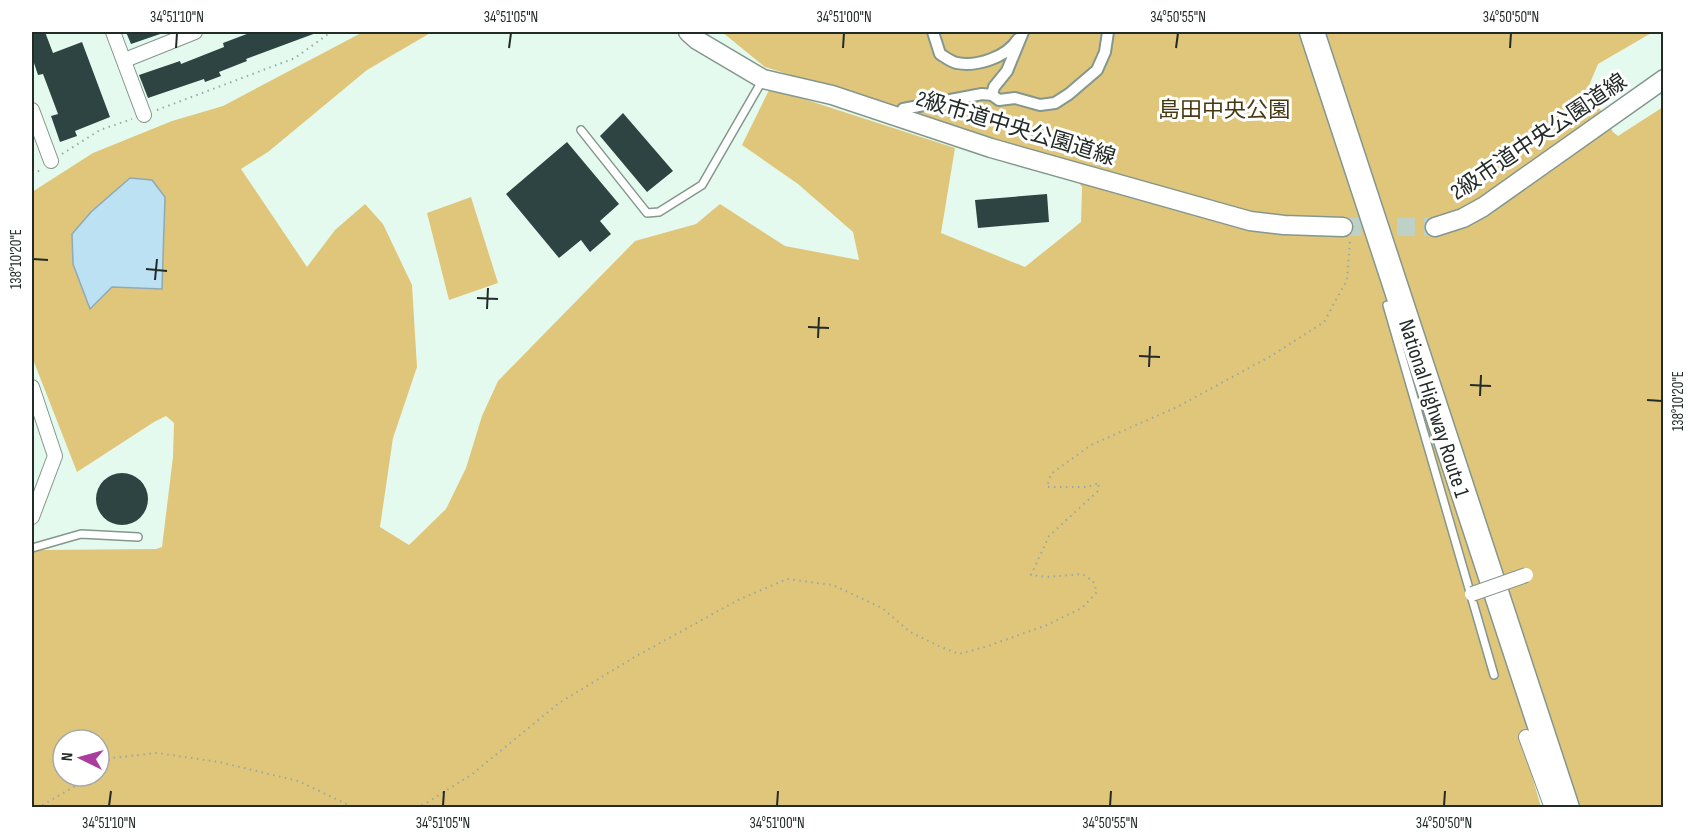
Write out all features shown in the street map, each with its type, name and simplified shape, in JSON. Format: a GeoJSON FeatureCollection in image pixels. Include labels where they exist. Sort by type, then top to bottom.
{"type":"FeatureCollection","features":[{"type":"Feature","properties":{"kind":"highway","name":"National Highway Route 1"},"geometry":{"type":"LineString","coordinates":[[1312,32],[1569,807]]}},
{"type":"Feature","properties":{"kind":"street"},"geometry":{"type":"LineString","coordinates":[[113,32],[144,115]]}},
{"type":"Feature","properties":{"kind":"street"},"geometry":{"type":"LineString","coordinates":[[125,60],[195,32]]}},
{"type":"Feature","properties":{"kind":"street","name":"2級市道中央公園道線"},"geometry":{"type":"LineString","coordinates":[[688,32],[697,40],[763,79],[832,95],[991,148],[1250,220],[1347,231]]}},
{"type":"Feature","properties":{"kind":"street"},"geometry":{"type":"LineString","coordinates":[[933,32],[940,54],[954,63],[975,64],[999,55],[1016,43],[1023,32]]}},
{"type":"Feature","properties":{"kind":"street"},"geometry":{"type":"LineString","coordinates":[[992,95],[994,87],[1007,71],[1023,32]]}},
{"type":"Feature","properties":{"kind":"street"},"geometry":{"type":"LineString","coordinates":[[903,109],[982,94],[992,95],[999,100],[1015,98],[1040,105],[1055,103],[1097,70],[1105,52],[1108,32]]}},
{"type":"Feature","properties":{"kind":"street","name":"2級市道中央公園道線"},"geometry":{"type":"LineString","coordinates":[[1435,227],[1463,218],[1483,207],[1664,79]]}},
{"type":"Feature","properties":{"kind":"street"},"geometry":{"type":"LineString","coordinates":[[32,110],[51,161]]}},
{"type":"Feature","properties":{"kind":"street"},"geometry":{"type":"LineString","coordinates":[[32,387],[55,456],[32,517]]}},
{"type":"Feature","properties":{"kind":"street"},"geometry":{"type":"LineString","coordinates":[[1472,594],[1526,575]]}},
{"type":"Feature","properties":{"kind":"street"},"geometry":{"type":"LineString","coordinates":[[1526,736],[1552,807]]}},
{"type":"Feature","properties":{"kind":"lane"},"geometry":{"type":"LineString","coordinates":[[581,130],[647,213],[659,212],[702,184],[763,79]]}},
{"type":"Feature","properties":{"kind":"lane"},"geometry":{"type":"LineString","coordinates":[[1387,305],[1494,675]]}},
{"type":"Feature","properties":{"kind":"lane"},"geometry":{"type":"LineString","coordinates":[[32,548],[81,534],[138,537]]}},
{"type":"Feature","properties":{"kind":"path"},"geometry":{"type":"LineString","coordinates":[[32,173],[44,169],[51,161],[100,130],[295,58],[331,32]]}},
{"type":"Feature","properties":{"kind":"path"},"geometry":{"type":"LineString","coordinates":[[411,807],[423,805],[471,775],[559,703],[633,658],[738,600],[787,579],[833,585],[882,608],[910,632],[940,648],[959,654],[1047,625],[1082,608],[1097,592],[1093,581],[1082,574],[1047,577],[1031,575],[1049,536],[1098,491],[1099,483],[1087,487],[1047,487],[1051,474],[1091,445],[1178,407],[1271,356],[1324,322],[1347,280],[1347,231]]}},
{"type":"Feature","properties":{"kind":"path"},"geometry":{"type":"LineString","coordinates":[[111,759],[158,753],[219,762],[298,781],[355,807]]}},
{"type":"Feature","properties":{"kind":"path"},"geometry":{"type":"LineString","coordinates":[[37,807],[73,788]]}},
{"type":"Feature","properties":{"kind":"green space","name":"島田中央公園"},"geometry":{"type":"Polygon","coordinates":[[[363,32],[432,32],[367,70],[268,152],[241,169],[307,267],[335,230],[365,204],[383,224],[412,285],[417,367],[393,438],[380,527],[409,545],[446,509],[466,468],[482,416],[498,381],[635,241],[696,224],[720,204],[785,246],[859,260],[853,232],[798,184],[742,145],[770,88],[955,148],[941,233],[1025,267],[1081,222],[1082,187],[1062,160],[765,67],[722,32],[1653,32],[1598,64],[1588,88],[1613,132],[1618,136],[1663,107],[1663,807],[1575,807],[1520,735],[1541,807],[32,807],[32,553],[40,550],[156,549],[162,547],[173,457],[174,423],[166,416],[154,422],[77,472],[32,357],[32,192],[93,153],[172,121],[223,106],[363,32]]]}},
{"type":"Feature","properties":{"kind":"green space"},"geometry":{"type":"Polygon","coordinates":[[[471,197],[498,283],[449,300],[427,213],[471,197]]]}},
{"type":"Feature","properties":{"kind":"water"},"geometry":{"type":"Polygon","coordinates":[[[130,178],[152,180],[165,197],[162,289],[112,287],[90,309],[73,264],[72,234],[91,212],[130,178]]]}},
{"type":"Feature","properties":{"kind":"building"},"geometry":{"type":"Polygon","coordinates":[[[32,32],[45,32],[53,53],[82,42],[110,117],[75,131],[77,136],[60,142],[51,116],[58,114],[43,74],[38,75],[32,57],[32,32]]]}},
{"type":"Feature","properties":{"kind":"building"},"geometry":{"type":"Polygon","coordinates":[[[126,32],[163,32],[163,33],[131,44],[126,32]]]}},
{"type":"Feature","properties":{"kind":"building"},"geometry":{"type":"Polygon","coordinates":[[[252,32],[316,33],[246,59],[247,61],[219,72],[221,76],[205,82],[204,79],[148,98],[139,75],[180,61],[181,64],[224,47],[223,43],[252,32]]]}},
{"type":"Feature","properties":{"kind":"building"},"geometry":{"type":"Polygon","coordinates":[[[623,113],[673,171],[647,192],[600,136],[623,113]]]}},
{"type":"Feature","properties":{"kind":"building"},"geometry":{"type":"Polygon","coordinates":[[[567,142],[619,204],[600,221],[611,234],[590,252],[581,240],[559,258],[506,194],[567,142]]]}},
{"type":"Feature","properties":{"kind":"building"},"geometry":{"type":"Polygon","coordinates":[[[1047,194],[1049,222],[978,228],[975,200],[1047,194]]]}},
{"type":"Feature","properties":{"kind":"building"},"geometry":{"type":"Polygon","coordinates":[[[117,473],[127,473],[136,477],[144,485],[148,499],[144,513],[136,521],[127,525],[117,525],[108,521],[100,513],[96,504],[96,494],[100,485],[108,477],[117,473]]]}},
{"type":"Feature","properties":{"kind":"tunnel"},"geometry":{"type":"LineString","coordinates":[[1343,227],[1435,227]]}}]}
